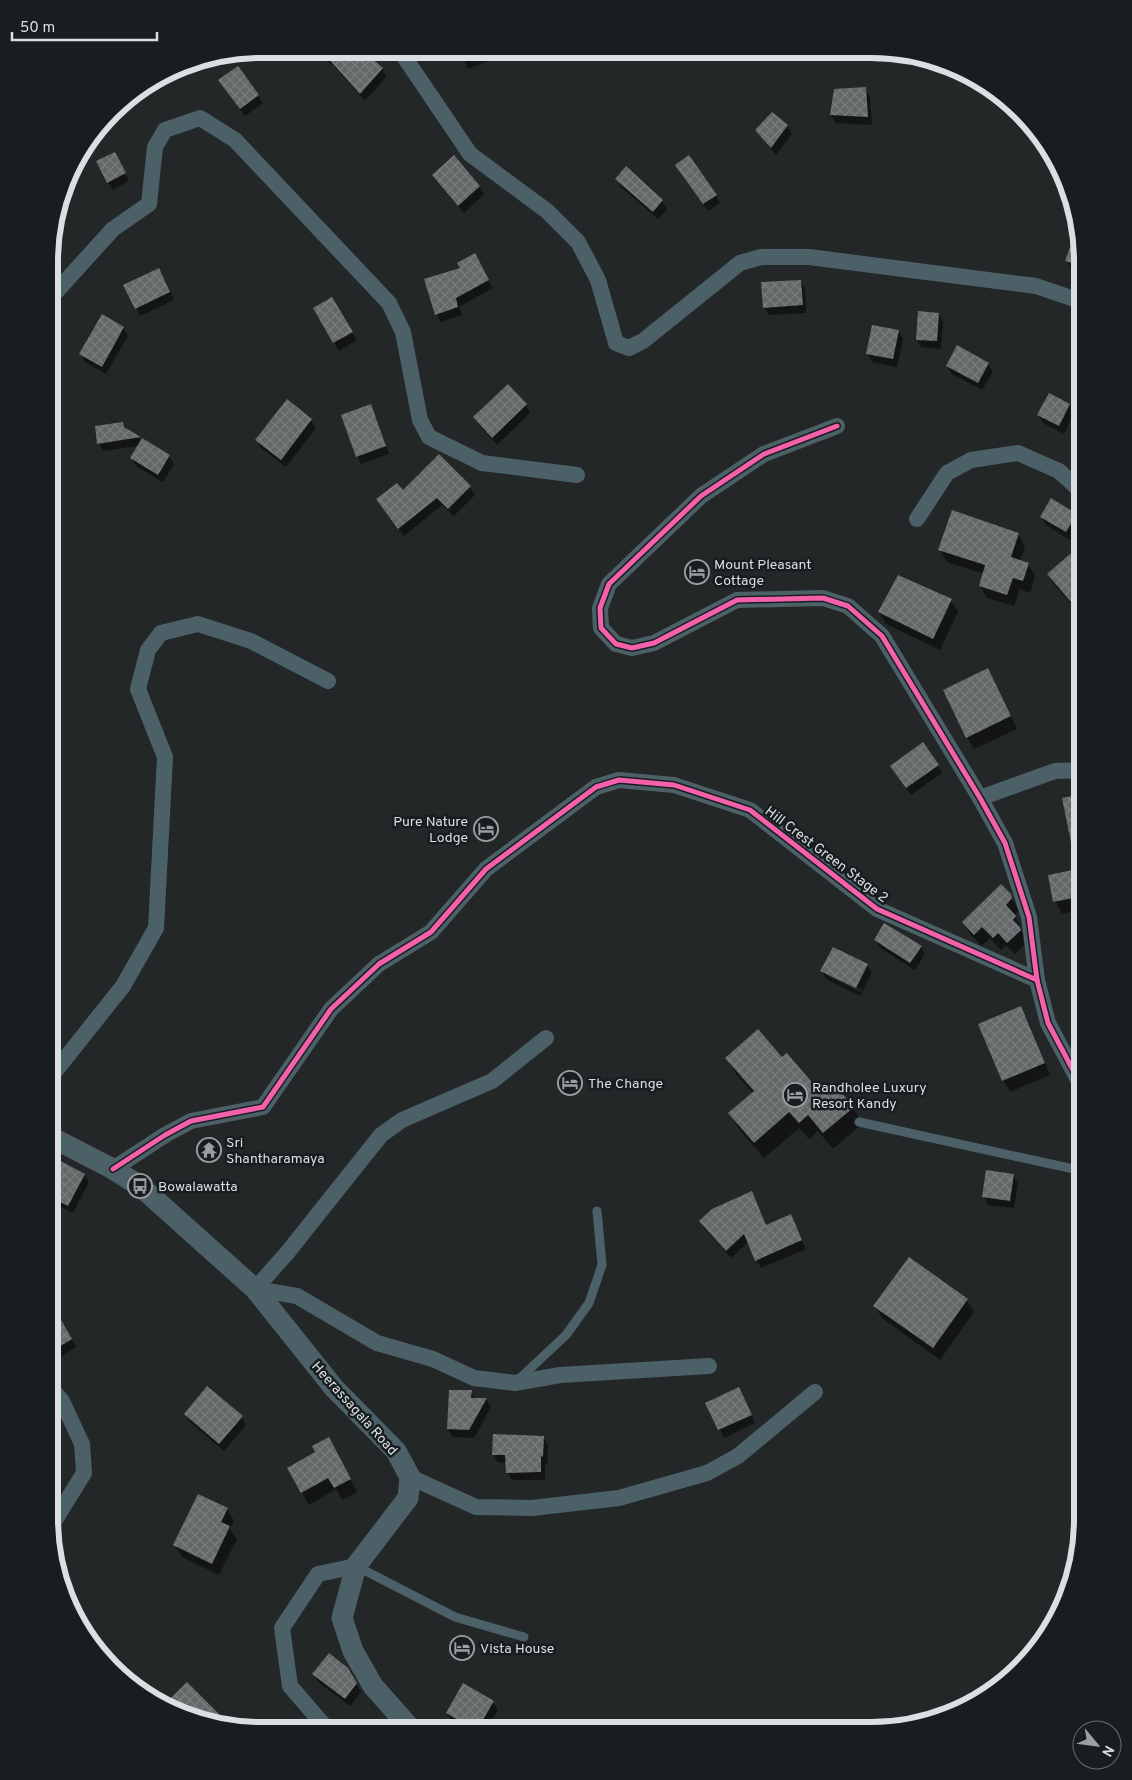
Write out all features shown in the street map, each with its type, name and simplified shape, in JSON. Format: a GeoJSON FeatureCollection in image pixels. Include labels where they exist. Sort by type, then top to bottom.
{"type":"FeatureCollection","features":[{"type":"Feature","properties":{"kind":"street"},"geometry":{"type":"LineString","coordinates":[[405,58],[470,154],[547,211],[578,242],[598,280],[616,343],[629,348],[643,341],[740,263],[761,257],[809,257],[1036,286],[1074,299]]}},
{"type":"Feature","properties":{"kind":"street"},"geometry":{"type":"LineString","coordinates":[[58,290],[113,228],[149,204],[155,147],[165,130],[200,118],[234,140],[390,303],[403,332],[420,420],[429,437],[482,463],[576,475]]}},
{"type":"Feature","properties":{"kind":"street"},"geometry":{"type":"LineString","coordinates":[[837,426],[764,454],[701,496],[609,584],[600,608],[602,628],[616,644],[632,648],[654,643],[737,600],[823,598],[848,606],[882,636],[1005,843],[1028,918],[1037,980],[1048,1023],[1074,1072]]}},
{"type":"Feature","properties":{"kind":"street"},"geometry":{"type":"LineString","coordinates":[[917,519],[947,474],[971,460],[1018,453],[1059,470],[1074,484]]}},
{"type":"Feature","properties":{"kind":"street"},"geometry":{"type":"LineString","coordinates":[[58,1068],[123,986],[156,928],[165,757],[138,689],[148,650],[161,633],[198,624],[250,641],[328,681]]}},
{"type":"Feature","properties":{"kind":"street"},"geometry":{"type":"LineString","coordinates":[[980,798],[1055,771],[1074,770]]}},
{"type":"Feature","properties":{"kind":"street","name":"Hill Crest Green Stage 2"},"geometry":{"type":"LineString","coordinates":[[113,1169],[165,1135],[191,1121],[263,1107],[331,1009],[379,964],[431,932],[486,868],[596,787],[618,780],[674,785],[750,810],[877,908],[1037,980]]}},
{"type":"Feature","properties":{"kind":"street"},"geometry":{"type":"LineString","coordinates":[[255,1290],[381,1135],[402,1120],[492,1081],[546,1038]]}},
{"type":"Feature","properties":{"kind":"street","name":"Heerassagala Road"},"geometry":{"type":"LineString","coordinates":[[58,1141],[113,1169],[140,1186],[255,1290],[334,1388],[396,1451],[410,1477]]}},
{"type":"Feature","properties":{"kind":"street"},"geometry":{"type":"LineString","coordinates":[[255,1290],[297,1296],[377,1343],[433,1359],[474,1378],[515,1383],[560,1376],[709,1366]]}},
{"type":"Feature","properties":{"kind":"street"},"geometry":{"type":"LineString","coordinates":[[405,1722],[373,1686],[352,1651],[342,1618],[356,1566],[408,1498],[410,1477],[476,1507],[532,1508],[619,1498],[708,1473],[738,1456],[815,1392]]}},
{"type":"Feature","properties":{"kind":"street"},"geometry":{"type":"LineString","coordinates":[[58,1396],[82,1444],[84,1473],[58,1515]]}},
{"type":"Feature","properties":{"kind":"street"},"geometry":{"type":"LineString","coordinates":[[321,1722],[290,1686],[282,1628],[318,1574],[356,1566]]}},
{"type":"Feature","properties":{"kind":"lane"},"geometry":{"type":"LineString","coordinates":[[860,1122],[1074,1169]]}},
{"type":"Feature","properties":{"kind":"lane"},"geometry":{"type":"LineString","coordinates":[[515,1383],[566,1335],[589,1302],[602,1265],[597,1211]]}},
{"type":"Feature","properties":{"kind":"lane"},"geometry":{"type":"LineString","coordinates":[[356,1566],[455,1617],[524,1637]]}},
{"type":"Feature","properties":{"kind":"building"},"geometry":{"type":"Polygon","coordinates":[[[328,58],[371,58],[383,68],[360,94],[328,58]]]}},
{"type":"Feature","properties":{"kind":"building"},"geometry":{"type":"Polygon","coordinates":[[[238,66],[259,95],[240,109],[218,80],[238,66]]]}},
{"type":"Feature","properties":{"kind":"building"},"geometry":{"type":"Polygon","coordinates":[[[866,87],[868,117],[830,115],[834,89],[866,87]]]}},
{"type":"Feature","properties":{"kind":"building"},"geometry":{"type":"Polygon","coordinates":[[[772,112],[788,125],[771,148],[755,130],[772,112]]]}},
{"type":"Feature","properties":{"kind":"building"},"geometry":{"type":"Polygon","coordinates":[[[115,152],[126,173],[107,183],[96,161],[115,152]]]}},
{"type":"Feature","properties":{"kind":"building"},"geometry":{"type":"Polygon","coordinates":[[[454,155],[480,186],[458,206],[432,175],[454,155]]]}},
{"type":"Feature","properties":{"kind":"building"},"geometry":{"type":"Polygon","coordinates":[[[689,155],[717,195],[703,204],[675,165],[689,155]]]}},
{"type":"Feature","properties":{"kind":"building"},"geometry":{"type":"Polygon","coordinates":[[[626,166],[663,200],[653,212],[615,179],[626,166]]]}},
{"type":"Feature","properties":{"kind":"building"},"geometry":{"type":"Polygon","coordinates":[[[1073,238],[1074,264],[1065,261],[1073,238]]]}},
{"type":"Feature","properties":{"kind":"building"},"geometry":{"type":"Polygon","coordinates":[[[475,253],[489,280],[456,298],[458,307],[435,315],[424,279],[460,268],[457,263],[475,253]]]}},
{"type":"Feature","properties":{"kind":"building"},"geometry":{"type":"Polygon","coordinates":[[[159,268],[170,292],[135,309],[123,285],[159,268]]]}},
{"type":"Feature","properties":{"kind":"building"},"geometry":{"type":"Polygon","coordinates":[[[801,280],[803,305],[763,308],[761,282],[801,280]]]}},
{"type":"Feature","properties":{"kind":"building"},"geometry":{"type":"Polygon","coordinates":[[[332,297],[353,332],[333,343],[313,308],[332,297]]]}},
{"type":"Feature","properties":{"kind":"building"},"geometry":{"type":"Polygon","coordinates":[[[918,311],[939,313],[937,341],[916,340],[918,311]]]}},
{"type":"Feature","properties":{"kind":"building"},"geometry":{"type":"Polygon","coordinates":[[[102,314],[124,327],[102,367],[79,354],[102,314]]]}},
{"type":"Feature","properties":{"kind":"building"},"geometry":{"type":"Polygon","coordinates":[[[872,325],[899,330],[893,359],[866,354],[872,325]]]}},
{"type":"Feature","properties":{"kind":"building"},"geometry":{"type":"Polygon","coordinates":[[[957,345],[989,363],[978,383],[946,366],[957,345]]]}},
{"type":"Feature","properties":{"kind":"building"},"geometry":{"type":"Polygon","coordinates":[[[508,384],[527,404],[492,438],[473,417],[508,384]]]}},
{"type":"Feature","properties":{"kind":"building"},"geometry":{"type":"Polygon","coordinates":[[[1049,393],[1070,404],[1059,426],[1037,415],[1049,393]]]}},
{"type":"Feature","properties":{"kind":"building"},"geometry":{"type":"Polygon","coordinates":[[[287,399],[312,419],[281,460],[255,440],[287,399]]]}},
{"type":"Feature","properties":{"kind":"building"},"geometry":{"type":"Polygon","coordinates":[[[371,404],[386,446],[356,457],[341,415],[371,404]]]}},
{"type":"Feature","properties":{"kind":"building"},"geometry":{"type":"Polygon","coordinates":[[[123,422],[124,427],[141,437],[97,444],[95,426],[123,422]]]}},
{"type":"Feature","properties":{"kind":"building"},"geometry":{"type":"Polygon","coordinates":[[[142,438],[170,455],[158,475],[130,458],[142,438]]]}},
{"type":"Feature","properties":{"kind":"building"},"geometry":{"type":"Polygon","coordinates":[[[439,454],[471,486],[448,509],[437,498],[398,529],[376,499],[397,483],[403,490],[439,454]]]}},
{"type":"Feature","properties":{"kind":"building"},"geometry":{"type":"Polygon","coordinates":[[[1051,498],[1074,512],[1074,519],[1066,532],[1040,517],[1051,498]]]}},
{"type":"Feature","properties":{"kind":"building"},"geometry":{"type":"Polygon","coordinates":[[[952,510],[1019,533],[1011,557],[1029,563],[1023,581],[1013,578],[1007,595],[979,586],[985,565],[938,550],[952,510]]]}},
{"type":"Feature","properties":{"kind":"building"},"geometry":{"type":"Polygon","coordinates":[[[1070,554],[1074,559],[1074,601],[1072,603],[1047,574],[1070,554]]]}},
{"type":"Feature","properties":{"kind":"building"},"geometry":{"type":"Polygon","coordinates":[[[898,575],[952,599],[933,639],[878,612],[898,575]]]}},
{"type":"Feature","properties":{"kind":"building"},"geometry":{"type":"Polygon","coordinates":[[[988,668],[1011,716],[966,738],[943,690],[988,668]]]}},
{"type":"Feature","properties":{"kind":"building"},"geometry":{"type":"Polygon","coordinates":[[[923,742],[939,765],[906,788],[890,766],[923,742]]]}},
{"type":"Feature","properties":{"kind":"building"},"geometry":{"type":"Polygon","coordinates":[[[1074,796],[1074,857],[1062,798],[1074,796]]]}},
{"type":"Feature","properties":{"kind":"building"},"geometry":{"type":"Polygon","coordinates":[[[1074,870],[1074,898],[1053,902],[1048,875],[1074,870]]]}},
{"type":"Feature","properties":{"kind":"building"},"geometry":{"type":"Polygon","coordinates":[[[1001,884],[1011,894],[1012,898],[1006,905],[1016,916],[1013,920],[1021,930],[1007,943],[998,933],[993,938],[982,927],[974,935],[962,922],[1001,884]]]}},
{"type":"Feature","properties":{"kind":"building"},"geometry":{"type":"Polygon","coordinates":[[[884,923],[922,946],[910,963],[874,940],[884,923]]]}},
{"type":"Feature","properties":{"kind":"building"},"geometry":{"type":"Polygon","coordinates":[[[833,947],[868,964],[856,988],[820,971],[833,947]]]}},
{"type":"Feature","properties":{"kind":"building"},"geometry":{"type":"Polygon","coordinates":[[[1021,1006],[1045,1063],[1002,1081],[978,1024],[1021,1006]]]}},
{"type":"Feature","properties":{"kind":"building"},"geometry":{"type":"Polygon","coordinates":[[[758,1029],[782,1057],[787,1053],[820,1092],[832,1082],[854,1107],[823,1133],[808,1115],[799,1123],[789,1112],[754,1143],[728,1113],[754,1091],[725,1058],[758,1029]]]}},
{"type":"Feature","properties":{"kind":"building"},"geometry":{"type":"Polygon","coordinates":[[[58,1160],[85,1174],[68,1206],[58,1201],[58,1160]]]}},
{"type":"Feature","properties":{"kind":"building"},"geometry":{"type":"Polygon","coordinates":[[[986,1170],[1014,1174],[1010,1201],[982,1197],[986,1170]]]}},
{"type":"Feature","properties":{"kind":"building"},"geometry":{"type":"Polygon","coordinates":[[[752,1191],[766,1225],[791,1214],[802,1240],[755,1261],[744,1234],[726,1251],[699,1221],[712,1209],[752,1191]]]}},
{"type":"Feature","properties":{"kind":"building"},"geometry":{"type":"Polygon","coordinates":[[[909,1257],[968,1299],[933,1348],[873,1306],[909,1257]]]}},
{"type":"Feature","properties":{"kind":"building"},"geometry":{"type":"Polygon","coordinates":[[[58,1315],[72,1339],[58,1348],[58,1315]]]}},
{"type":"Feature","properties":{"kind":"building"},"geometry":{"type":"Polygon","coordinates":[[[207,1386],[243,1416],[219,1444],[184,1414],[207,1386]]]}},
{"type":"Feature","properties":{"kind":"building"},"geometry":{"type":"Polygon","coordinates":[[[739,1387],[752,1415],[718,1430],[705,1403],[739,1387]]]}},
{"type":"Feature","properties":{"kind":"building"},"geometry":{"type":"Polygon","coordinates":[[[449,1390],[472,1390],[471,1398],[487,1398],[469,1430],[447,1429],[449,1390]]]}},
{"type":"Feature","properties":{"kind":"building"},"geometry":{"type":"Polygon","coordinates":[[[493,1434],[544,1436],[541,1472],[506,1473],[505,1455],[492,1455],[493,1434]]]}},
{"type":"Feature","properties":{"kind":"building"},"geometry":{"type":"Polygon","coordinates":[[[329,1437],[351,1479],[334,1488],[328,1478],[301,1493],[287,1468],[315,1452],[312,1446],[329,1437]]]}},
{"type":"Feature","properties":{"kind":"building"},"geometry":{"type":"Polygon","coordinates":[[[198,1494],[228,1508],[221,1522],[230,1526],[212,1564],[173,1545],[198,1494]]]}},
{"type":"Feature","properties":{"kind":"building"},"geometry":{"type":"Polygon","coordinates":[[[329,1653],[348,1668],[357,1683],[345,1699],[312,1674],[329,1653]]]}},
{"type":"Feature","properties":{"kind":"building"},"geometry":{"type":"Polygon","coordinates":[[[187,1682],[225,1720],[196,1712],[168,1701],[187,1682]]]}},
{"type":"Feature","properties":{"kind":"building"},"geometry":{"type":"Polygon","coordinates":[[[463,1683],[494,1701],[482,1722],[461,1722],[446,1713],[463,1683]]]}},
{"type":"Feature","properties":{"kind":"cycle path"},"geometry":{"type":"LineString","coordinates":[[837,426],[764,454],[701,496],[609,584],[600,608],[601,628],[616,644],[632,648],[654,643],[737,600],[823,598],[848,606],[882,636],[1005,843],[1029,917],[1037,980],[1048,1023],[1074,1072]]}},
{"type":"Feature","properties":{"kind":"cycle path"},"geometry":{"type":"LineString","coordinates":[[113,1169],[165,1135],[191,1121],[263,1107],[331,1009],[379,964],[431,932],[486,869],[596,787],[619,780],[674,785],[750,810],[877,909],[1037,980]]}},
{"type":"Feature","properties":{"kind":"place","name":"Mount Pleasant Cottage"},"geometry":{"type":"Point","coordinates":[697,572]}},
{"type":"Feature","properties":{"kind":"place","name":"Pure Nature Lodge"},"geometry":{"type":"Point","coordinates":[486,829]}},
{"type":"Feature","properties":{"kind":"place","name":"The Change"},"geometry":{"type":"Point","coordinates":[570,1083]}},
{"type":"Feature","properties":{"kind":"place","name":"Randholee Luxury Resort Kandy"},"geometry":{"type":"Point","coordinates":[795,1095]}},
{"type":"Feature","properties":{"kind":"place","name":"Sri Shantharamaya"},"geometry":{"type":"Point","coordinates":[209,1150]}},
{"type":"Feature","properties":{"kind":"place","name":"Bowalawatta"},"geometry":{"type":"Point","coordinates":[140,1186]}},
{"type":"Feature","properties":{"kind":"place","name":"Vista House"},"geometry":{"type":"Point","coordinates":[462,1648]}}]}
